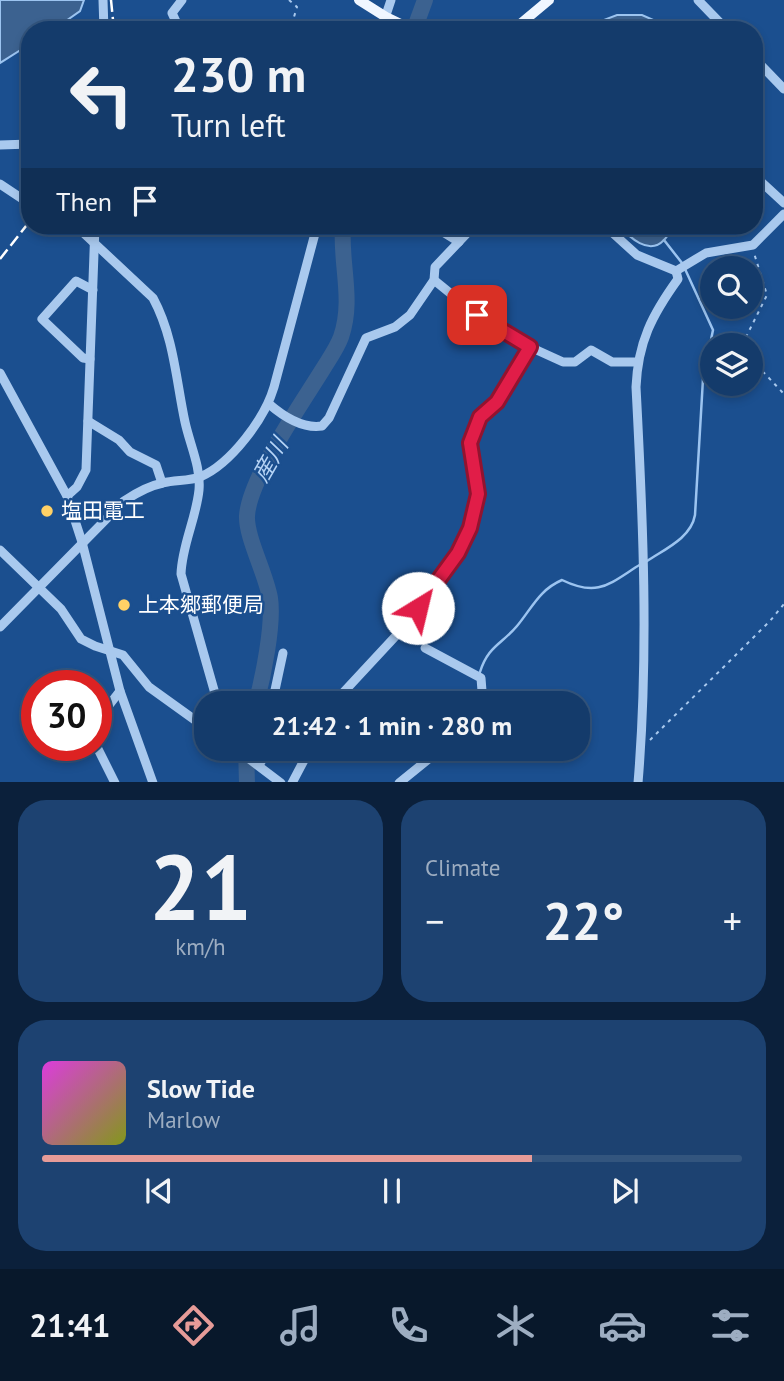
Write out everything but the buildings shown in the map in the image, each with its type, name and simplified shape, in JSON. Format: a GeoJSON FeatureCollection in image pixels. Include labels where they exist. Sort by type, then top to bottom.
{"type":"FeatureCollection","features":[{"type":"Feature","properties":{"kind":"main road"},"geometry":{"type":"LineString","coordinates":[[359,0],[394,21]]}},
{"type":"Feature","properties":{"kind":"main road"},"geometry":{"type":"LineString","coordinates":[[523,21],[545,2]]}},
{"type":"Feature","properties":{"kind":"street"},"geometry":{"type":"LineString","coordinates":[[176,21],[172,13],[182,0]]}},
{"type":"Feature","properties":{"kind":"street"},"geometry":{"type":"LineString","coordinates":[[384,21],[391,0]]}},
{"type":"Feature","properties":{"kind":"street"},"geometry":{"type":"LineString","coordinates":[[698,0],[718,21]]}},
{"type":"Feature","properties":{"kind":"street"},"geometry":{"type":"LineString","coordinates":[[104,21],[105,1]]}},
{"type":"Feature","properties":{"kind":"street"},"geometry":{"type":"LineString","coordinates":[[763,67],[784,89]]}},
{"type":"Feature","properties":{"kind":"street"},"geometry":{"type":"LineString","coordinates":[[0,145],[21,144]]}},
{"type":"Feature","properties":{"kind":"street"},"geometry":{"type":"LineString","coordinates":[[763,183],[784,203]]}},
{"type":"Feature","properties":{"kind":"street"},"geometry":{"type":"LineString","coordinates":[[0,184],[21,198]]}},
{"type":"Feature","properties":{"kind":"street"},"geometry":{"type":"LineString","coordinates":[[676,271],[706,253],[754,245],[784,214]]}},
{"type":"Feature","properties":{"kind":"street"},"geometry":{"type":"LineString","coordinates":[[86,235],[153,298],[171,345],[185,423],[200,477],[199,494],[182,555],[181,574],[214,691]]}},
{"type":"Feature","properties":{"kind":"street"},"geometry":{"type":"LineString","coordinates":[[67,496],[77,487],[86,470],[94,235]]}},
{"type":"Feature","properties":{"kind":"street"},"geometry":{"type":"LineString","coordinates":[[0,627],[124,500],[162,483],[200,477],[216,468],[240,444],[269,404],[315,235]]}},
{"type":"Feature","properties":{"kind":"street"},"geometry":{"type":"LineString","coordinates":[[448,235],[459,242]]}},
{"type":"Feature","properties":{"kind":"street"},"geometry":{"type":"LineString","coordinates":[[269,404],[279,413],[308,428],[322,426],[329,418],[366,338],[395,327],[410,315],[434,281],[435,267],[466,235]]}},
{"type":"Feature","properties":{"kind":"street"},"geometry":{"type":"LineString","coordinates":[[615,235],[638,256],[676,271]]}},
{"type":"Feature","properties":{"kind":"street"},"geometry":{"type":"LineString","coordinates":[[638,782],[641,749],[644,559],[637,362],[647,327],[678,279],[676,271]]}},
{"type":"Feature","properties":{"kind":"street"},"geometry":{"type":"LineString","coordinates":[[90,359],[83,358],[42,319],[76,281],[93,290]]}},
{"type":"Feature","properties":{"kind":"street"},"geometry":{"type":"LineString","coordinates":[[434,281],[477,315],[530,347],[563,362],[575,362],[591,350],[612,362],[637,362]]}},
{"type":"Feature","properties":{"kind":"street"},"geometry":{"type":"LineString","coordinates":[[345,691],[405,626],[458,553],[470,528],[478,494],[470,443],[480,417],[497,402],[530,347]]}},
{"type":"Feature","properties":{"kind":"street"},"geometry":{"type":"LineString","coordinates":[[0,373],[67,496],[82,542],[120,691],[153,782]]}},
{"type":"Feature","properties":{"kind":"street"},"geometry":{"type":"LineString","coordinates":[[88,421],[119,440],[130,452],[156,465],[162,483]]}},
{"type":"Feature","properties":{"kind":"street"},"geometry":{"type":"LineString","coordinates":[[0,550],[61,609],[81,639],[118,652],[129,660],[149,687],[194,719]]}},
{"type":"Feature","properties":{"kind":"street"},"geometry":{"type":"LineString","coordinates":[[425,648],[481,678],[482,691]]}},
{"type":"Feature","properties":{"kind":"street"},"geometry":{"type":"LineString","coordinates":[[275,691],[283,653]]}},
{"type":"Feature","properties":{"kind":"street"},"geometry":{"type":"LineString","coordinates":[[112,701],[120,691]]}},
{"type":"Feature","properties":{"kind":"street"},"geometry":{"type":"LineString","coordinates":[[104,761],[115,782]]}},
{"type":"Feature","properties":{"kind":"street"},"geometry":{"type":"LineString","coordinates":[[254,761],[281,782]]}},
{"type":"Feature","properties":{"kind":"street"},"geometry":{"type":"LineString","coordinates":[[292,782],[303,761]]}},
{"type":"Feature","properties":{"kind":"street"},"geometry":{"type":"LineString","coordinates":[[399,782],[426,761]]}},
{"type":"Feature","properties":{"kind":"street"},"geometry":{"type":"LineString","coordinates":[[264,782],[269,772]]}},
{"type":"Feature","properties":{"kind":"path"},"geometry":{"type":"LineString","coordinates":[[289,0],[296,7],[292,21]]}},
{"type":"Feature","properties":{"kind":"path"},"geometry":{"type":"LineString","coordinates":[[748,333],[768,295],[754,245]]}},
{"type":"Feature","properties":{"kind":"path"},"geometry":{"type":"LineString","coordinates":[[763,372],[784,394]]}},
{"type":"Feature","properties":{"kind":"path"},"geometry":{"type":"LineString","coordinates":[[641,749],[771,621],[784,604]]}},
{"type":"Feature","properties":{"kind":"water"},"geometry":{"type":"Polygon","coordinates":[[[0,0],[84,0],[80,11],[66,21],[21,21],[21,50],[0,63],[0,0]]]}},
{"type":"Feature","properties":{"kind":"water"},"geometry":{"type":"Polygon","coordinates":[[[617,15],[642,15],[656,21],[601,21],[617,15]]]}},
{"type":"Feature","properties":{"kind":"water"},"geometry":{"type":"Polygon","coordinates":[[[629,235],[668,235],[652,246],[646,246],[629,235]]]}},
{"type":"Feature","properties":{"kind":"waterway","name":"産川"},"geometry":{"type":"LineString","coordinates":[[417,21],[425,0]]}},
{"type":"Feature","properties":{"kind":"waterway","name":"産川"},"geometry":{"type":"LineString","coordinates":[[259,691],[271,609],[268,588],[250,534],[247,516],[250,500],[266,462],[341,337],[347,295],[343,235]]}},
{"type":"Feature","properties":{"kind":"waterway"},"geometry":{"type":"LineString","coordinates":[[664,240],[682,263]]}},
{"type":"Feature","properties":{"kind":"waterway"},"geometry":{"type":"LineString","coordinates":[[647,561],[683,536],[693,523],[695,515],[703,379],[713,330],[685,269]]}},
{"type":"Feature","properties":{"kind":"waterway"},"geometry":{"type":"LineString","coordinates":[[480,672],[491,651],[554,584],[562,580],[586,588],[604,586],[641,564]]}},
{"type":"Feature","properties":{"kind":"waterway","name":"産川"},"geometry":{"type":"LineString","coordinates":[[246,761],[247,782]]}},
{"type":"Feature","properties":{"kind":"railway"},"geometry":{"type":"LineString","coordinates":[[111,0],[113,21]]}},
{"type":"Feature","properties":{"kind":"railway"},"geometry":{"type":"LineString","coordinates":[[0,259],[21,232]]}},
{"type":"Feature","properties":{"kind":"place","name":"塩田電工"},"geometry":{"type":"Point","coordinates":[47,511]}},
{"type":"Feature","properties":{"kind":"place","name":"上本郷郵便局"},"geometry":{"type":"Point","coordinates":[124,605]}},
{"type":"Feature","properties":{"kind":"route"},"geometry":{"type":"LineString","coordinates":[[418,608],[458,553],[470,528],[478,494],[470,443],[480,417],[497,402],[530,347],[477,315]]}}]}
